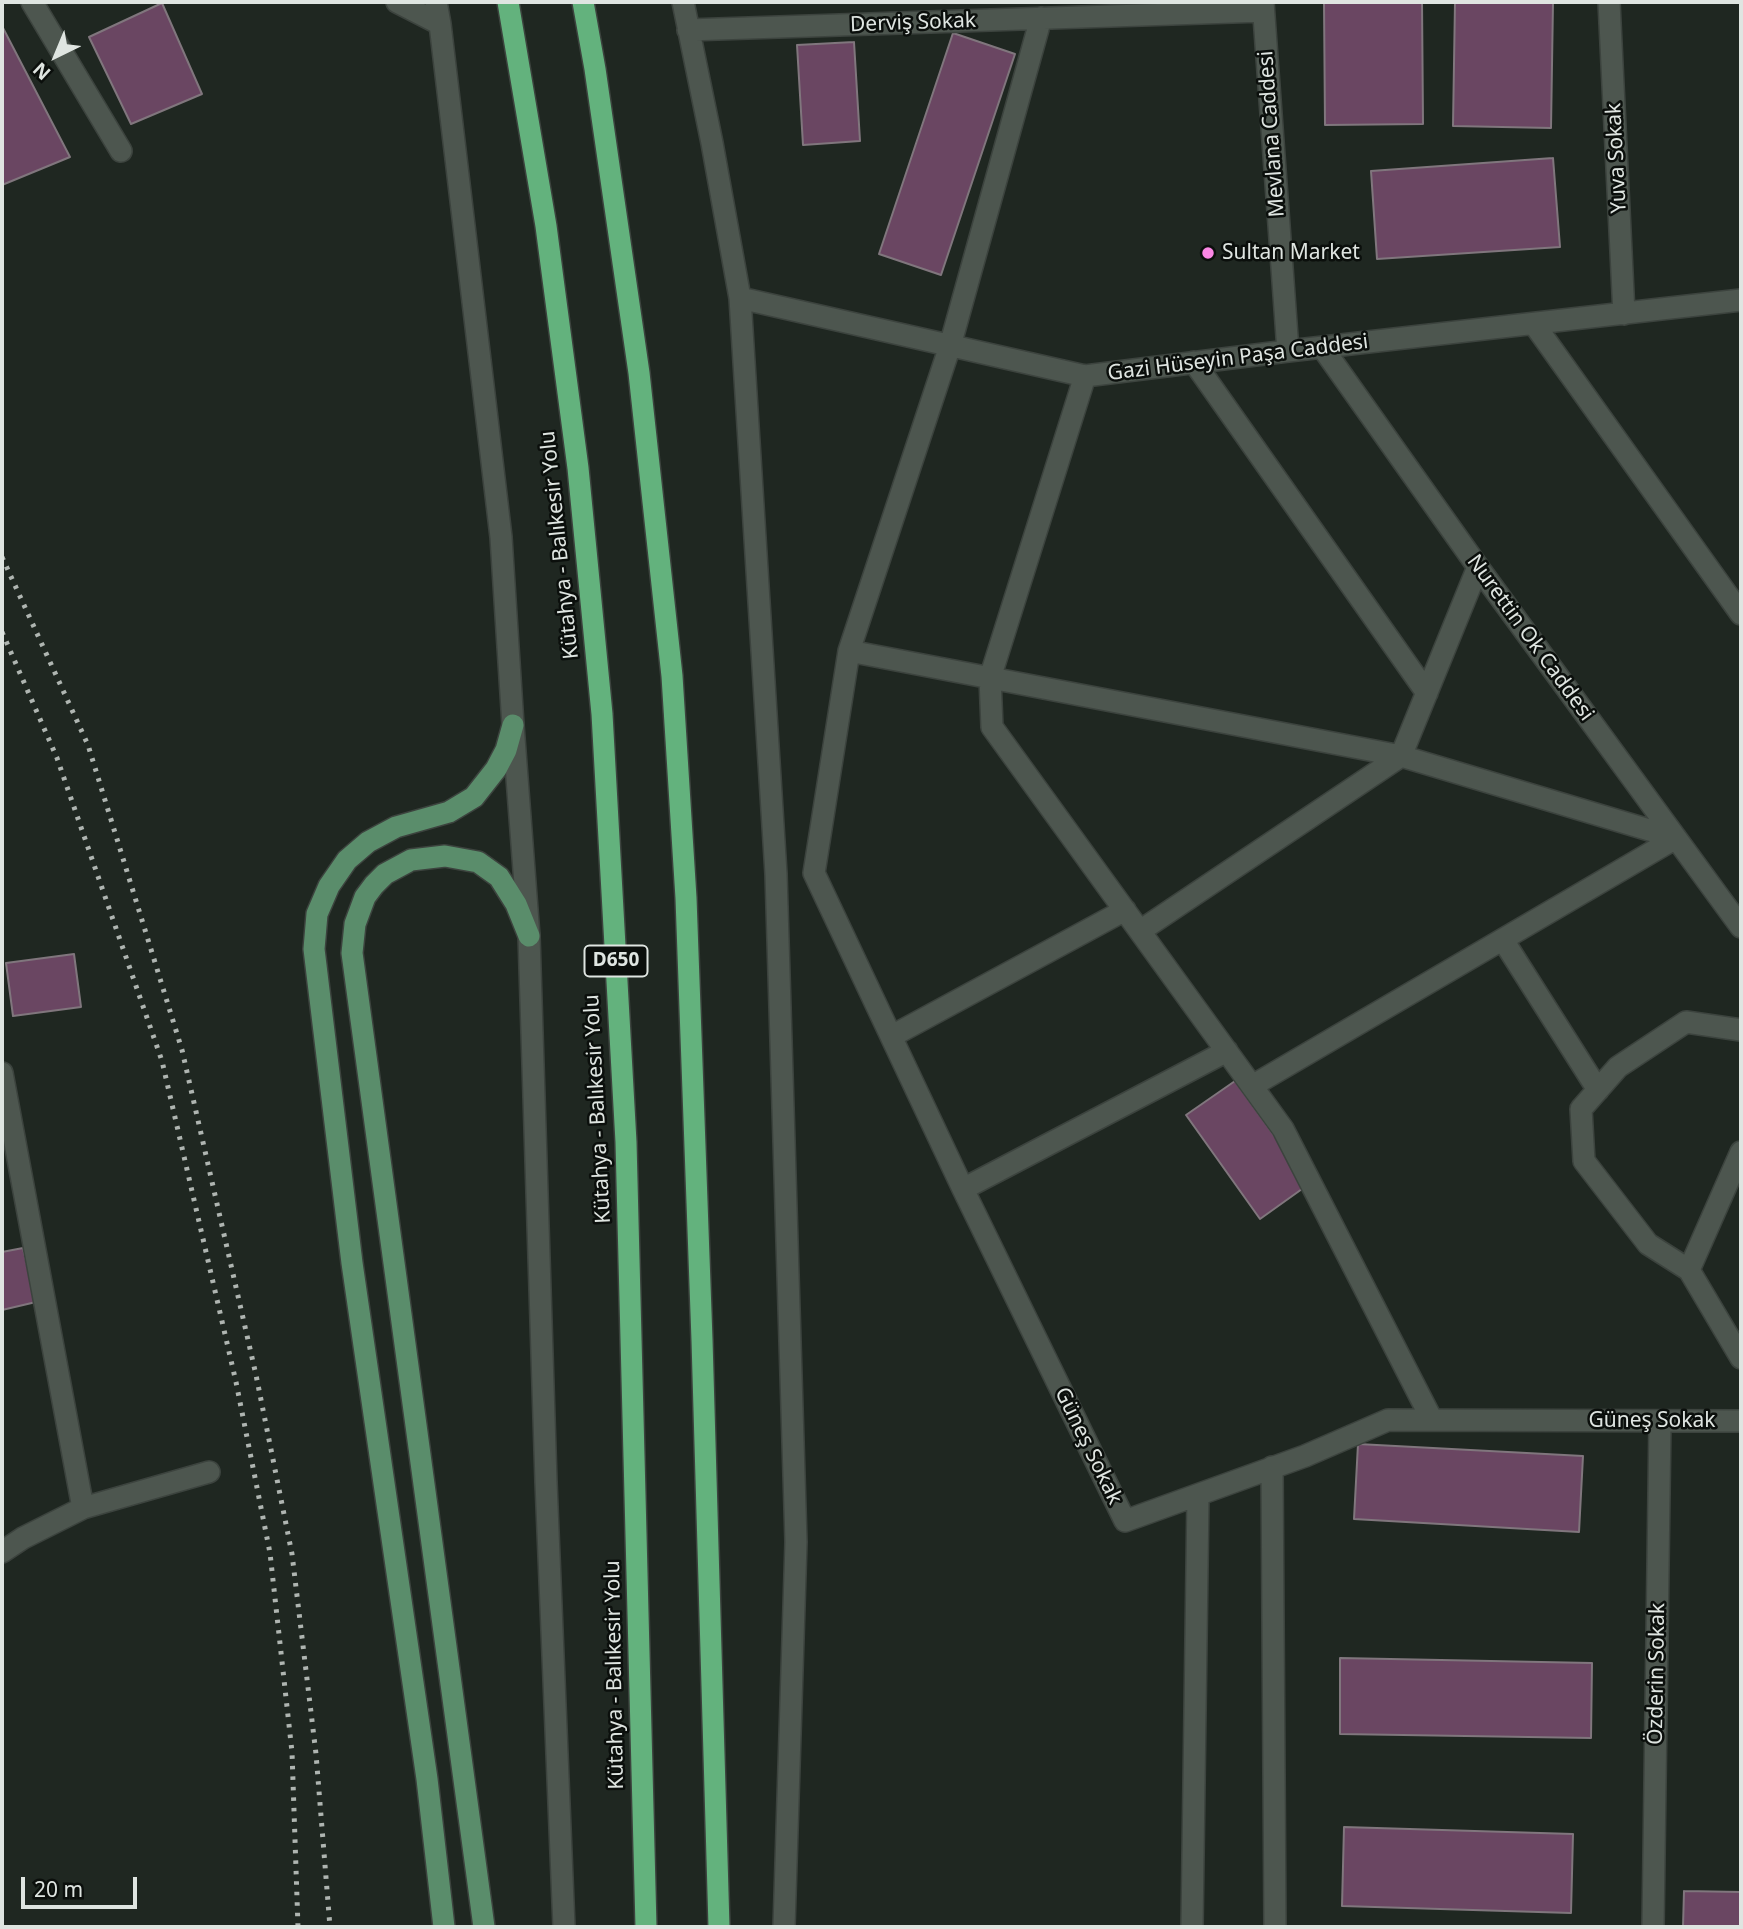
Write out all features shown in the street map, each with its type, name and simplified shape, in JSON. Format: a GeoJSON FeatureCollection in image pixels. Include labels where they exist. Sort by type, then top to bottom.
{"type":"FeatureCollection","features":[{"type":"Feature","properties":{"kind":"highway","name":"Kütahya - Balıkesir Yolu"},"geometry":{"type":"LineString","coordinates":[[508,2],[546,226],[578,468],[602,714],[626,1142],[646,1927]]}},
{"type":"Feature","properties":{"kind":"highway"},"geometry":{"type":"LineString","coordinates":[[583,2],[639,373],[672,676],[688,953],[719,1927]]}},
{"type":"Feature","properties":{"kind":"main road"},"geometry":{"type":"LineString","coordinates":[[444,1927],[427,1779],[352,1262],[314,949],[317,914],[329,886],[346,860],[368,842],[396,827],[449,811],[474,797],[496,769],[506,750],[513,725]]}},
{"type":"Feature","properties":{"kind":"main road"},"geometry":{"type":"LineString","coordinates":[[484,1927],[352,953],[355,924],[365,897],[385,874],[411,860],[445,856],[478,862],[499,877],[516,904],[529,936]]}},
{"type":"Feature","properties":{"kind":"street"},"geometry":{"type":"LineString","coordinates":[[32,2],[121,151]]}},
{"type":"Feature","properties":{"kind":"street"},"geometry":{"type":"LineString","coordinates":[[397,2],[440,24]]}},
{"type":"Feature","properties":{"kind":"street"},"geometry":{"type":"LineString","coordinates":[[436,2],[501,537],[529,936],[546,1482],[564,1927]]}},
{"type":"Feature","properties":{"kind":"street"},"geometry":{"type":"LineString","coordinates":[[683,2],[740,298],[776,874],[796,1542],[784,1927]]}},
{"type":"Feature","properties":{"kind":"street","name":"Yuva Sokak"},"geometry":{"type":"LineString","coordinates":[[1609,2],[1624,314]]}},
{"type":"Feature","properties":{"kind":"street","name":"Derviş Sokak"},"geometry":{"type":"LineString","coordinates":[[688,30],[1041,18],[1263,6]]}},
{"type":"Feature","properties":{"kind":"street","name":"Mevlana Caddesi"},"geometry":{"type":"LineString","coordinates":[[1263,6],[1288,351]]}},
{"type":"Feature","properties":{"kind":"street"},"geometry":{"type":"LineString","coordinates":[[1041,18],[950,346],[849,651],[1401,756],[1676,838]]}},
{"type":"Feature","properties":{"kind":"street","name":"Gazi Hüseyin Paşa Caddesi"},"geometry":{"type":"LineString","coordinates":[[740,298],[1085,376],[1741,300]]}},
{"type":"Feature","properties":{"kind":"street"},"geometry":{"type":"LineString","coordinates":[[1534,324],[1741,614]]}},
{"type":"Feature","properties":{"kind":"street","name":"Nurettin Ok Caddesi"},"geometry":{"type":"LineString","coordinates":[[1322,347],[1478,567],[1741,926]]}},
{"type":"Feature","properties":{"kind":"street"},"geometry":{"type":"LineString","coordinates":[[1194,362],[1427,693]]}},
{"type":"Feature","properties":{"kind":"street"},"geometry":{"type":"LineString","coordinates":[[1085,376],[990,678],[992,727],[1283,1129],[1432,1420]]}},
{"type":"Feature","properties":{"kind":"street"},"geometry":{"type":"LineString","coordinates":[[1140,931],[1401,756],[1478,567]]}},
{"type":"Feature","properties":{"kind":"street","name":"Güneş Sokak"},"geometry":{"type":"LineString","coordinates":[[849,651],[814,873],[963,1189],[1125,1521],[1305,1456],[1388,1420],[1741,1421]]}},
{"type":"Feature","properties":{"kind":"street"},"geometry":{"type":"LineString","coordinates":[[1252,1086],[1676,838]]}},
{"type":"Feature","properties":{"kind":"street"},"geometry":{"type":"LineString","coordinates":[[892,1037],[1125,909]]}},
{"type":"Feature","properties":{"kind":"street"},"geometry":{"type":"LineString","coordinates":[[1503,940],[1598,1090]]}},
{"type":"Feature","properties":{"kind":"street"},"geometry":{"type":"LineString","coordinates":[[1741,1030],[1686,1021],[1618,1067],[1581,1110],[1584,1161],[1648,1244],[1689,1270],[1741,1358]]}},
{"type":"Feature","properties":{"kind":"street"},"geometry":{"type":"LineString","coordinates":[[963,1189],[1227,1051]]}},
{"type":"Feature","properties":{"kind":"street"},"geometry":{"type":"LineString","coordinates":[[2,1073],[83,1508]]}},
{"type":"Feature","properties":{"kind":"street"},"geometry":{"type":"LineString","coordinates":[[1689,1270],[1741,1152]]}},
{"type":"Feature","properties":{"kind":"street","name":"Özderin Sokak"},"geometry":{"type":"LineString","coordinates":[[1653,1927],[1660,1421]]}},
{"type":"Feature","properties":{"kind":"street"},"geometry":{"type":"LineString","coordinates":[[1272,1467],[1275,1927]]}},
{"type":"Feature","properties":{"kind":"street"},"geometry":{"type":"LineString","coordinates":[[2,1552],[23,1538],[83,1508],[209,1472]]}},
{"type":"Feature","properties":{"kind":"street"},"geometry":{"type":"LineString","coordinates":[[1192,1927],[1198,1494]]}},
{"type":"Feature","properties":{"kind":"building"},"geometry":{"type":"Polygon","coordinates":[[[1324,2],[1422,2],[1423,124],[1325,125],[1324,2]]]}},
{"type":"Feature","properties":{"kind":"building"},"geometry":{"type":"Polygon","coordinates":[[[1455,2],[1553,2],[1551,128],[1453,126],[1455,2]]]}},
{"type":"Feature","properties":{"kind":"building"},"geometry":{"type":"Polygon","coordinates":[[[162,3],[202,94],[131,124],[89,37],[162,3]]]}},
{"type":"Feature","properties":{"kind":"building"},"geometry":{"type":"Polygon","coordinates":[[[2,26],[70,157],[2,185],[2,26]]]}},
{"type":"Feature","properties":{"kind":"building"},"geometry":{"type":"Polygon","coordinates":[[[953,33],[1015,54],[941,275],[879,254],[953,33]]]}},
{"type":"Feature","properties":{"kind":"building"},"geometry":{"type":"Polygon","coordinates":[[[854,42],[860,141],[803,145],[797,45],[854,42]]]}},
{"type":"Feature","properties":{"kind":"building"},"geometry":{"type":"Polygon","coordinates":[[[1553,158],[1560,247],[1377,259],[1371,171],[1553,158]]]}},
{"type":"Feature","properties":{"kind":"building"},"geometry":{"type":"Polygon","coordinates":[[[74,954],[81,1007],[13,1016],[6,963],[74,954]]]}},
{"type":"Feature","properties":{"kind":"building"},"geometry":{"type":"Polygon","coordinates":[[[1235,1081],[1309,1184],[1260,1219],[1186,1115],[1235,1081]]]}},
{"type":"Feature","properties":{"kind":"building"},"geometry":{"type":"Polygon","coordinates":[[[23,1248],[36,1302],[2,1310],[2,1252],[23,1248]]]}},
{"type":"Feature","properties":{"kind":"building"},"geometry":{"type":"Polygon","coordinates":[[[1358,1444],[1583,1456],[1579,1532],[1354,1519],[1358,1444]]]}},
{"type":"Feature","properties":{"kind":"building"},"geometry":{"type":"Polygon","coordinates":[[[1340,1658],[1592,1663],[1591,1738],[1340,1734],[1340,1658]]]}},
{"type":"Feature","properties":{"kind":"building"},"geometry":{"type":"Polygon","coordinates":[[[1344,1827],[1573,1834],[1571,1913],[1342,1906],[1344,1827]]]}},
{"type":"Feature","properties":{"kind":"building"},"geometry":{"type":"Polygon","coordinates":[[[1684,1891],[1741,1892],[1741,1927],[1683,1927],[1684,1891]]]}},
{"type":"Feature","properties":{"kind":"railway"},"geometry":{"type":"LineString","coordinates":[[2,557],[88,745],[182,1050],[256,1375],[292,1554],[316,1754],[330,1927]]}},
{"type":"Feature","properties":{"kind":"railway"},"geometry":{"type":"LineString","coordinates":[[2,632],[57,758],[162,1061],[236,1382],[270,1553],[292,1752],[298,1927]]}},
{"type":"Feature","properties":{"kind":"place","name":"Sultan Market"},"geometry":{"type":"Point","coordinates":[1208,253]}}]}
